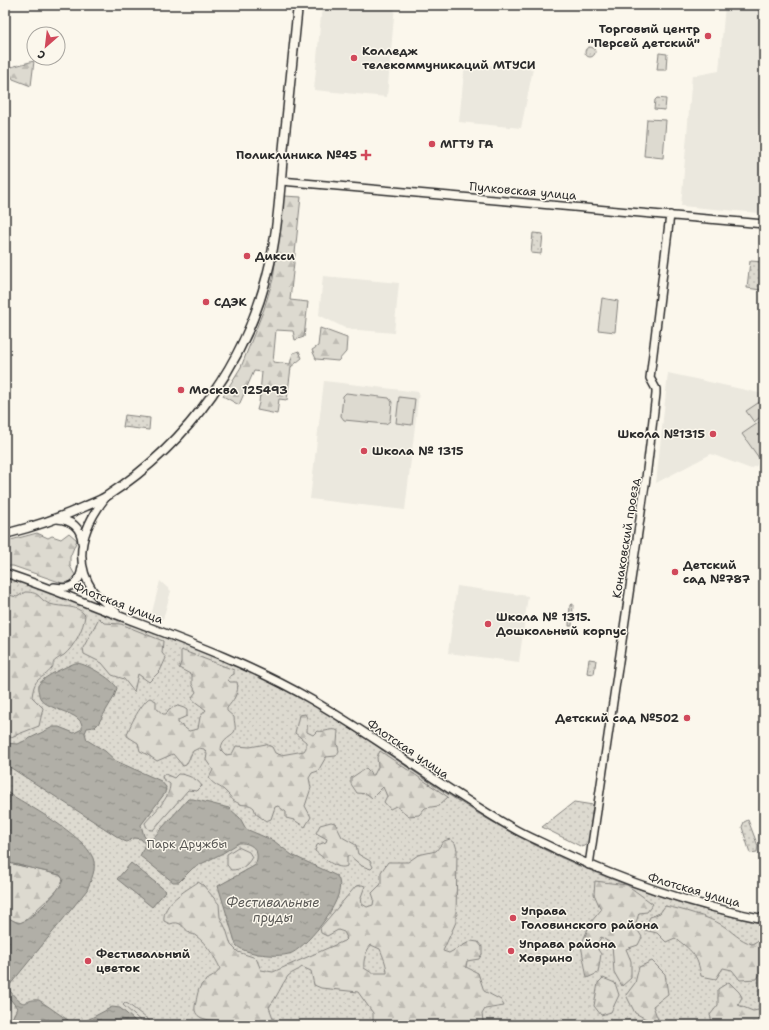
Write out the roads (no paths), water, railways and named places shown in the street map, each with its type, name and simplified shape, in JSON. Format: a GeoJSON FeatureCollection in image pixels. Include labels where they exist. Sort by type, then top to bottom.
{"type":"FeatureCollection","features":[{"type":"Feature","properties":{"kind":"main road"},"geometry":{"type":"LineString","coordinates":[[5,534],[57,519],[107,496],[152,461],[196,417],[216,391],[235,359],[251,326],[266,281],[275,234],[298,5]]}},
{"type":"Feature","properties":{"kind":"street","name":"Пулковская улица"},"geometry":{"type":"LineString","coordinates":[[281,181],[764,224]]}},
{"type":"Feature","properties":{"kind":"street","name":"Конаковский проезд"},"geometry":{"type":"LineString","coordinates":[[589,865],[646,478],[656,394],[656,389],[650,378],[670,216]]}},
{"type":"Feature","properties":{"kind":"street"},"geometry":{"type":"LineString","coordinates":[[82,546],[88,522],[107,496]]}},
{"type":"Feature","properties":{"kind":"street"},"geometry":{"type":"LineString","coordinates":[[57,519],[64,520],[75,525],[81,536],[82,564],[93,591],[119,614]]}},
{"type":"Feature","properties":{"kind":"street","name":"Флотская улица"},"geometry":{"type":"LineString","coordinates":[[44,586],[70,588],[79,580],[82,564]]}},
{"type":"Feature","properties":{"kind":"street","name":"Флотская улица"},"geometry":{"type":"LineString","coordinates":[[5,573],[119,614],[208,650],[283,684],[311,699],[359,729],[457,794],[512,828],[589,865],[678,898],[764,919]]}},
{"type":"Feature","properties":{"kind":"water","name":"Фестивальные пруды"},"geometry":{"type":"Polygon","coordinates":[[[75,663],[85,665],[98,672],[110,680],[117,688],[114,697],[98,724],[95,727],[87,728],[85,733],[87,740],[105,751],[116,761],[161,781],[166,787],[165,793],[141,825],[144,836],[147,839],[153,838],[188,799],[193,799],[229,808],[240,818],[246,829],[274,841],[292,855],[337,876],[340,884],[338,895],[333,907],[317,930],[299,948],[288,954],[271,955],[249,952],[236,945],[218,886],[254,866],[257,853],[249,844],[239,843],[193,868],[179,882],[173,882],[140,856],[145,844],[141,839],[134,838],[127,842],[124,841],[5,764],[5,743],[18,744],[53,727],[59,727],[74,733],[82,729],[81,723],[77,718],[42,701],[38,688],[44,679],[75,663]]]}},
{"type":"Feature","properties":{"kind":"water"},"geometry":{"type":"Polygon","coordinates":[[[5,791],[67,830],[78,839],[93,858],[94,870],[87,890],[9,986],[10,991],[22,1003],[39,1000],[75,1025],[9,1025],[17,1008],[11,1000],[5,996],[5,916],[18,923],[30,918],[57,890],[63,879],[60,875],[5,862],[5,791]]]}},
{"type":"Feature","properties":{"kind":"water"},"geometry":{"type":"Polygon","coordinates":[[[131,863],[166,891],[152,907],[117,879],[131,863]]]}},
{"type":"Feature","properties":{"kind":"water"},"geometry":{"type":"Polygon","coordinates":[[[112,1007],[120,1008],[140,1025],[78,1025],[112,1007]]]}},
{"type":"Feature","properties":{"kind":"place","name":"Торговый центр \"Персей детский\""},"geometry":{"type":"Point","coordinates":[708,36]}},
{"type":"Feature","properties":{"kind":"place","name":"Колледж телекоммуникаций МТУСИ"},"geometry":{"type":"Point","coordinates":[354,58]}},
{"type":"Feature","properties":{"kind":"place","name":"МГТУ ГА"},"geometry":{"type":"Point","coordinates":[432,144]}},
{"type":"Feature","properties":{"kind":"place","name":"Поликлиника №45"},"geometry":{"type":"Point","coordinates":[366,155]}},
{"type":"Feature","properties":{"kind":"place","name":"Дикси"},"geometry":{"type":"Point","coordinates":[247,256]}},
{"type":"Feature","properties":{"kind":"place","name":"СДЭК"},"geometry":{"type":"Point","coordinates":[206,302]}},
{"type":"Feature","properties":{"kind":"place","name":"Москва 125493"},"geometry":{"type":"Point","coordinates":[181,390]}},
{"type":"Feature","properties":{"kind":"place","name":"Школа №1315"},"geometry":{"type":"Point","coordinates":[713,434]}},
{"type":"Feature","properties":{"kind":"place","name":"Школа № 1315"},"geometry":{"type":"Point","coordinates":[364,451]}},
{"type":"Feature","properties":{"kind":"place","name":"Детский сад №787"},"geometry":{"type":"Point","coordinates":[675,572]}},
{"type":"Feature","properties":{"kind":"place","name":"Школа № 1315. Дошкольный корпус"},"geometry":{"type":"Point","coordinates":[488,624]}},
{"type":"Feature","properties":{"kind":"place","name":"Детский сад №502"},"geometry":{"type":"Point","coordinates":[687,718]}},
{"type":"Feature","properties":{"kind":"place","name":"Управа Головинского района"},"geometry":{"type":"Point","coordinates":[513,918]}},
{"type":"Feature","properties":{"kind":"place","name":"Управа района Ховрино"},"geometry":{"type":"Point","coordinates":[511,951]}},
{"type":"Feature","properties":{"kind":"place","name":"Фестивальный цветок"},"geometry":{"type":"Point","coordinates":[88,961]}},
{"type":"Feature","properties":{"kind":"park label","name":"Парк Дружбы"},"geometry":{"type":"Point","coordinates":[187,844]}}]}
